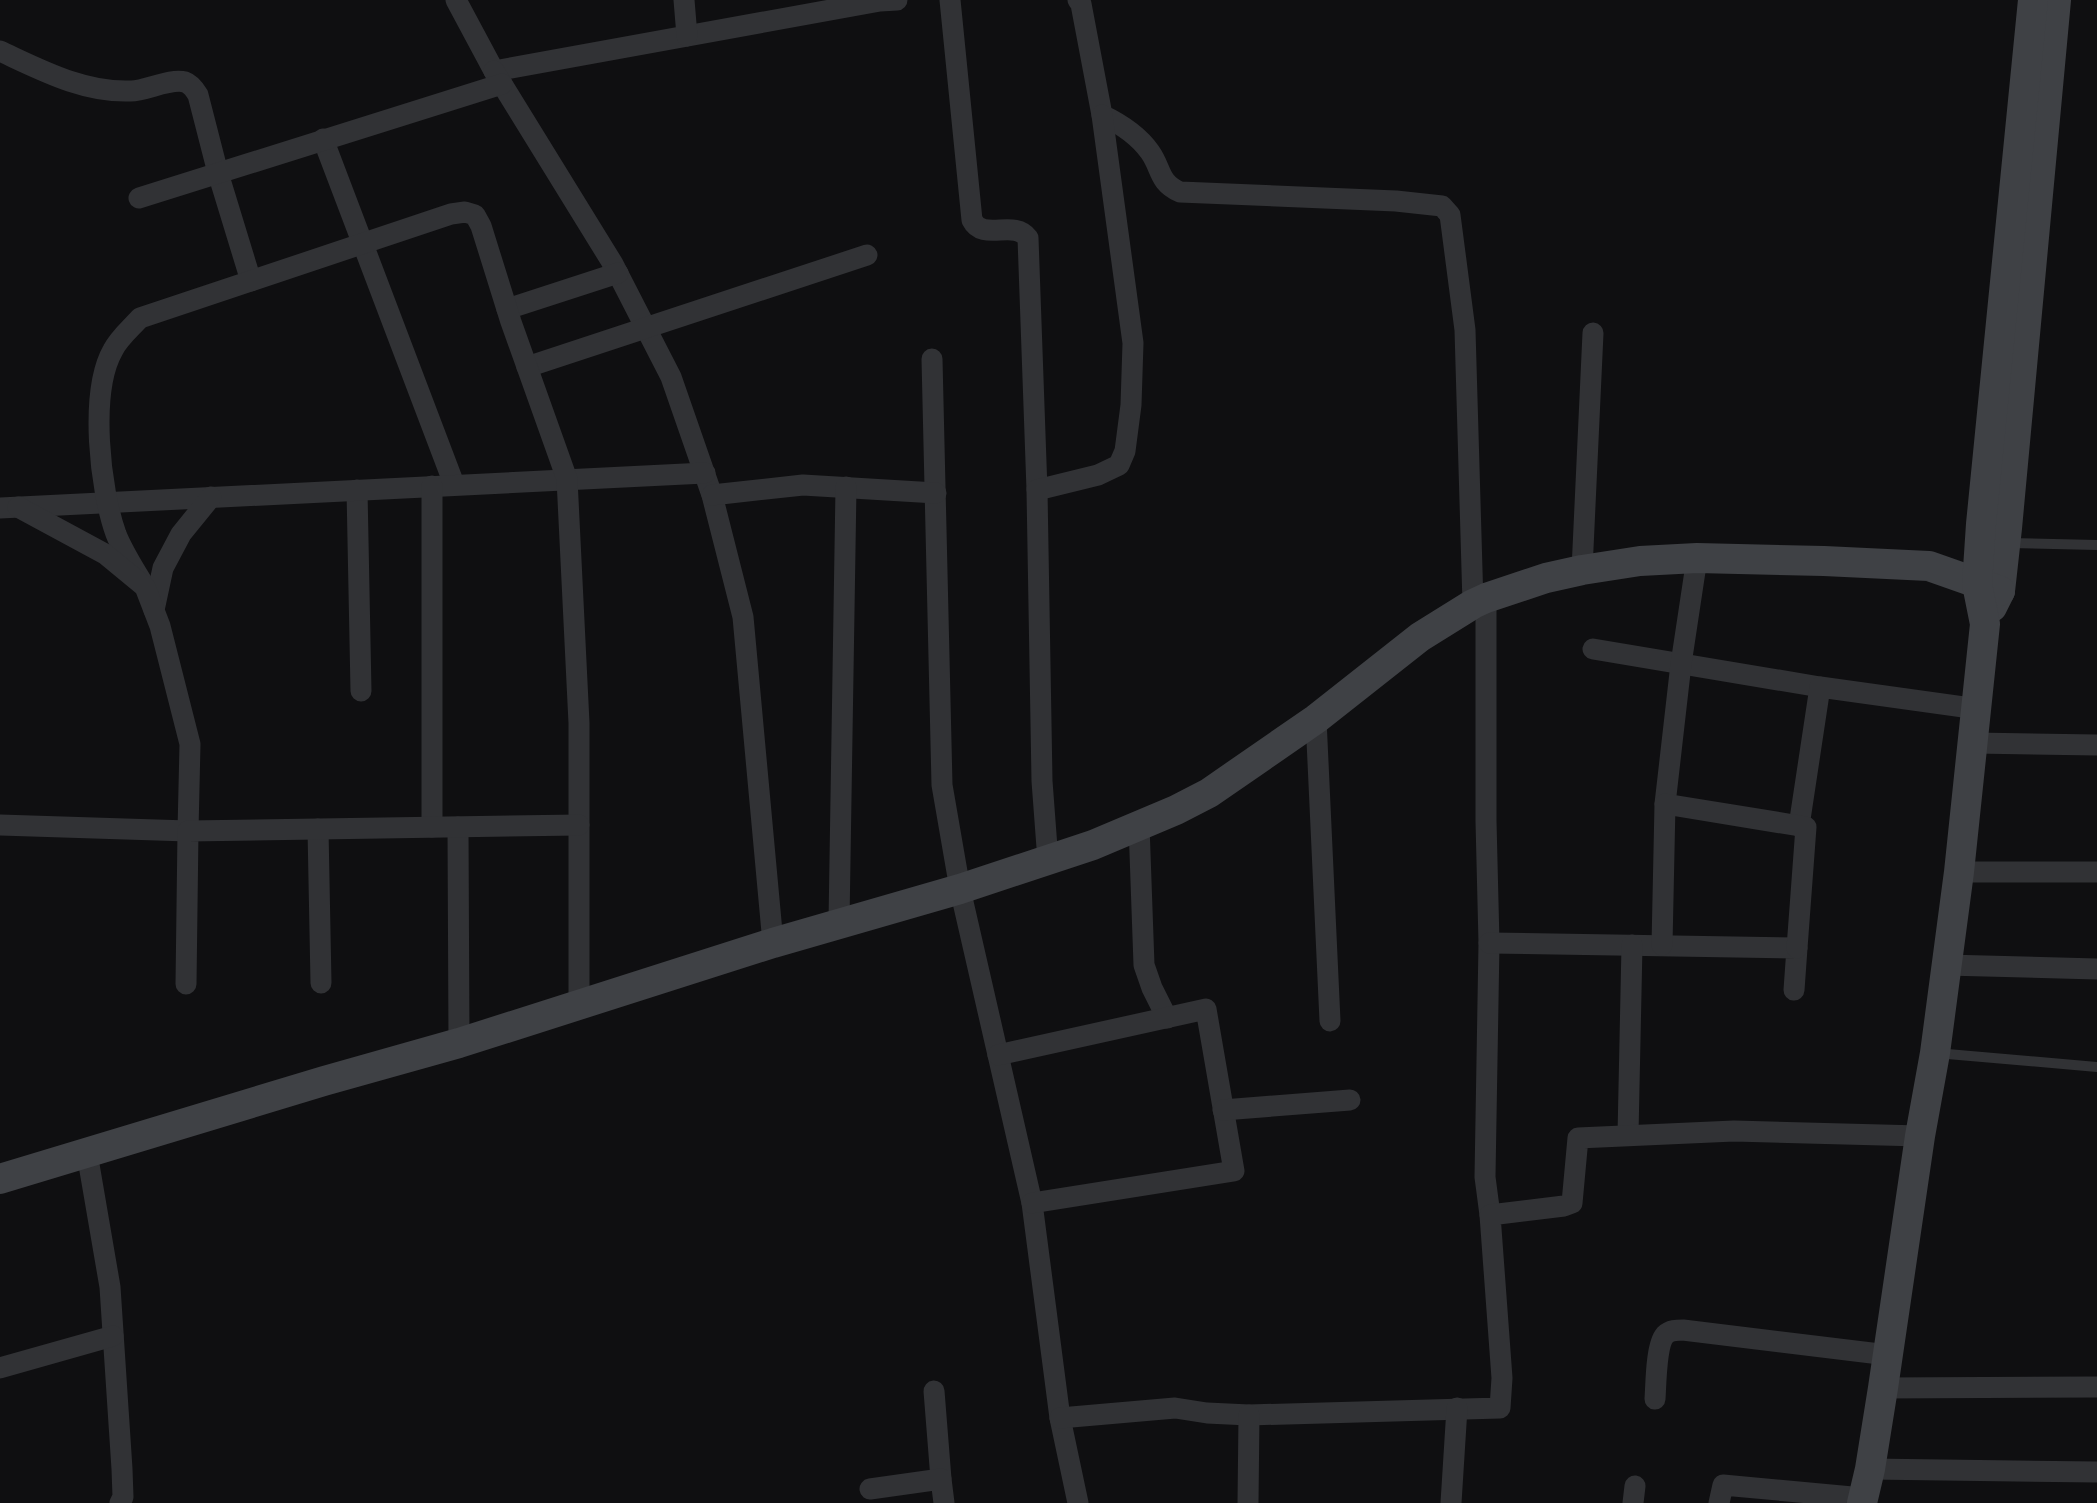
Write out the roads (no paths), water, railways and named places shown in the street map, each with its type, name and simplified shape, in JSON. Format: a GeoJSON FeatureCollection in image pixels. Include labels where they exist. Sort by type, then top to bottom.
{"type":"FeatureCollection","features":[{"type":"Feature","properties":{"kind":"street"},"geometry":{"type":"LineString","coordinates":[[456,0],[498,77],[618,273],[671,377],[705,473],[743,617],[773,943]]}},
{"type":"Feature","properties":{"kind":"street"},"geometry":{"type":"LineString","coordinates":[[684,0],[687,36]]}},
{"type":"Feature","properties":{"kind":"street"},"geometry":{"type":"LineString","coordinates":[[139,198],[323,139],[498,77],[818,6],[897,0]]}},
{"type":"Feature","properties":{"kind":"street"},"geometry":{"type":"LineString","coordinates":[[950,0],[972,219],[975,226],[982,230],[1016,230],[1029,238],[1037,490],[1042,781],[1048,861]]}},
{"type":"Feature","properties":{"kind":"street"},"geometry":{"type":"LineString","coordinates":[[1037,490],[1098,475],[1119,465],[1125,451],[1131,405],[1133,343],[1102,115],[1081,4],[1078,0]]}},
{"type":"Feature","properties":{"kind":"street"},"geometry":{"type":"LineString","coordinates":[[1993,547],[1981,524],[2033,0]]}},
{"type":"Feature","properties":{"kind":"street"},"geometry":{"type":"LineString","coordinates":[[1865,1490],[1935,1053],[1959,873],[1978,709],[1988,587],[2056,0]]}},
{"type":"Feature","properties":{"kind":"street"},"geometry":{"type":"LineString","coordinates":[[0,51],[54,76],[113,91],[133,91],[175,82],[185,82],[192,87],[198,95],[218,173],[251,281]]}},
{"type":"Feature","properties":{"kind":"street"},"geometry":{"type":"LineString","coordinates":[[1060,1418],[1175,1408],[1207,1413],[1249,1415],[1457,1408],[1497,1409],[1501,1405],[1502,1378],[1485,1177],[1489,943],[1479,601],[1465,330],[1450,214],[1442,206],[1396,201],[1180,192],[1171,188],[1163,180],[1152,154],[1141,141],[1129,130],[1102,115]]}},
{"type":"Feature","properties":{"kind":"street"},"geometry":{"type":"LineString","coordinates":[[323,139],[454,484]]}},
{"type":"Feature","properties":{"kind":"street"},"geometry":{"type":"LineString","coordinates":[[186,984],[190,744],[160,626],[144,587],[117,536],[106,502],[98,433],[103,379],[113,350],[140,318],[451,214],[465,212],[476,215],[481,226],[527,368],[567,479],[579,723],[579,1006]]}},
{"type":"Feature","properties":{"kind":"street"},"geometry":{"type":"LineString","coordinates":[[527,368],[867,255]]}},
{"type":"Feature","properties":{"kind":"street"},"geometry":{"type":"LineString","coordinates":[[507,309],[618,273]]}},
{"type":"Feature","properties":{"kind":"street"},"geometry":{"type":"LineString","coordinates":[[1582,570],[1593,333]]}},
{"type":"Feature","properties":{"kind":"street"},"geometry":{"type":"LineString","coordinates":[[932,359],[942,785],[960,889],[1032,1203],[1060,1418],[1078,1503]]}},
{"type":"Feature","properties":{"kind":"street"},"geometry":{"type":"LineString","coordinates":[[9,508],[705,473]]}},
{"type":"Feature","properties":{"kind":"street"},"geometry":{"type":"LineString","coordinates":[[712,495],[803,485],[936,493]]}},
{"type":"Feature","properties":{"kind":"street"},"geometry":{"type":"LineString","coordinates":[[432,486],[432,827]]}},
{"type":"Feature","properties":{"kind":"street"},"geometry":{"type":"LineString","coordinates":[[839,922],[846,487]]}},
{"type":"Feature","properties":{"kind":"street"},"geometry":{"type":"LineString","coordinates":[[357,490],[360,691]]}},
{"type":"Feature","properties":{"kind":"street"},"geometry":{"type":"LineString","coordinates":[[154,610],[164,567],[181,534],[211,497]]}},
{"type":"Feature","properties":{"kind":"street"},"geometry":{"type":"LineString","coordinates":[[9,508],[105,554],[144,587]]}},
{"type":"Feature","properties":{"kind":"street"},"geometry":{"type":"LineString","coordinates":[[1929,566],[1993,547]]}},
{"type":"Feature","properties":{"kind":"street"},"geometry":{"type":"LineString","coordinates":[[0,1179],[324,1081],[459,1043],[839,922],[960,889],[1093,845],[1176,810],[1209,793],[1316,719],[1420,637],[1479,601],[1546,578],[1640,561],[1697,558],[1929,566],[1988,587]]}},
{"type":"Feature","properties":{"kind":"street"},"geometry":{"type":"LineString","coordinates":[[1662,945],[1665,804],[1681,664],[1697,558]]}},
{"type":"Feature","properties":{"kind":"street"},"geometry":{"type":"LineString","coordinates":[[1593,649],[1820,687],[1978,709]]}},
{"type":"Feature","properties":{"kind":"street"},"geometry":{"type":"LineString","coordinates":[[1799,826],[1820,687]]}},
{"type":"Feature","properties":{"kind":"street"},"geometry":{"type":"LineString","coordinates":[[1316,719],[1330,1021]]}},
{"type":"Feature","properties":{"kind":"street"},"geometry":{"type":"LineString","coordinates":[[1974,743],[2097,745]]}},
{"type":"Feature","properties":{"kind":"street"},"geometry":{"type":"LineString","coordinates":[[1665,804],[1806,827],[1794,990]]}},
{"type":"Feature","properties":{"kind":"street"},"geometry":{"type":"LineString","coordinates":[[0,825],[188,831],[579,825]]}},
{"type":"Feature","properties":{"kind":"street"},"geometry":{"type":"LineString","coordinates":[[1139,825],[1144,965],[1152,988],[1167,1018]]}},
{"type":"Feature","properties":{"kind":"street"},"geometry":{"type":"LineString","coordinates":[[458,827],[459,1043]]}},
{"type":"Feature","properties":{"kind":"street"},"geometry":{"type":"LineString","coordinates":[[318,829],[321,983]]}},
{"type":"Feature","properties":{"kind":"street"},"geometry":{"type":"LineString","coordinates":[[1959,873],[2097,872]]}},
{"type":"Feature","properties":{"kind":"street"},"geometry":{"type":"LineString","coordinates":[[1489,943],[1797,948]]}},
{"type":"Feature","properties":{"kind":"street"},"geometry":{"type":"LineString","coordinates":[[1628,1135],[1632,945]]}},
{"type":"Feature","properties":{"kind":"street"},"geometry":{"type":"LineString","coordinates":[[1946,966],[2097,969]]}},
{"type":"Feature","properties":{"kind":"street"},"geometry":{"type":"LineString","coordinates":[[998,1055],[1206,1009],[1234,1171],[1032,1203]]}},
{"type":"Feature","properties":{"kind":"street"},"geometry":{"type":"LineString","coordinates":[[1224,1110],[1350,1100]]}},
{"type":"Feature","properties":{"kind":"street"},"geometry":{"type":"LineString","coordinates":[[1490,1215],[1564,1206],[1572,1203],[1578,1138],[1734,1131],[1920,1136]]}},
{"type":"Feature","properties":{"kind":"street"},"geometry":{"type":"LineString","coordinates":[[87,1153],[110,1287],[123,1501]]}},
{"type":"Feature","properties":{"kind":"street"},"geometry":{"type":"LineString","coordinates":[[1655,1399],[1660,1345],[1663,1336],[1671,1331],[1683,1330],[1888,1354]]}},
{"type":"Feature","properties":{"kind":"street"},"geometry":{"type":"LineString","coordinates":[[0,1368],[113,1336]]}},
{"type":"Feature","properties":{"kind":"street"},"geometry":{"type":"LineString","coordinates":[[1883,1388],[2097,1387]]}},
{"type":"Feature","properties":{"kind":"street"},"geometry":{"type":"LineString","coordinates":[[934,1391],[944,1503]]}},
{"type":"Feature","properties":{"kind":"street"},"geometry":{"type":"LineString","coordinates":[[1450,1503],[1457,1408]]}},
{"type":"Feature","properties":{"kind":"street"},"geometry":{"type":"LineString","coordinates":[[1248,1503],[1249,1415]]}},
{"type":"Feature","properties":{"kind":"street"},"geometry":{"type":"LineString","coordinates":[[1719,1503],[1723,1485],[1865,1490],[2097,1472]]}},
{"type":"Feature","properties":{"kind":"street"},"geometry":{"type":"LineString","coordinates":[[870,1489],[941,1479]]}},
{"type":"Feature","properties":{"kind":"lane"},"geometry":{"type":"LineString","coordinates":[[1993,547],[2097,545]]}},
{"type":"Feature","properties":{"kind":"lane"},"geometry":{"type":"LineString","coordinates":[[1935,1053],[2097,1067]]}}]}
